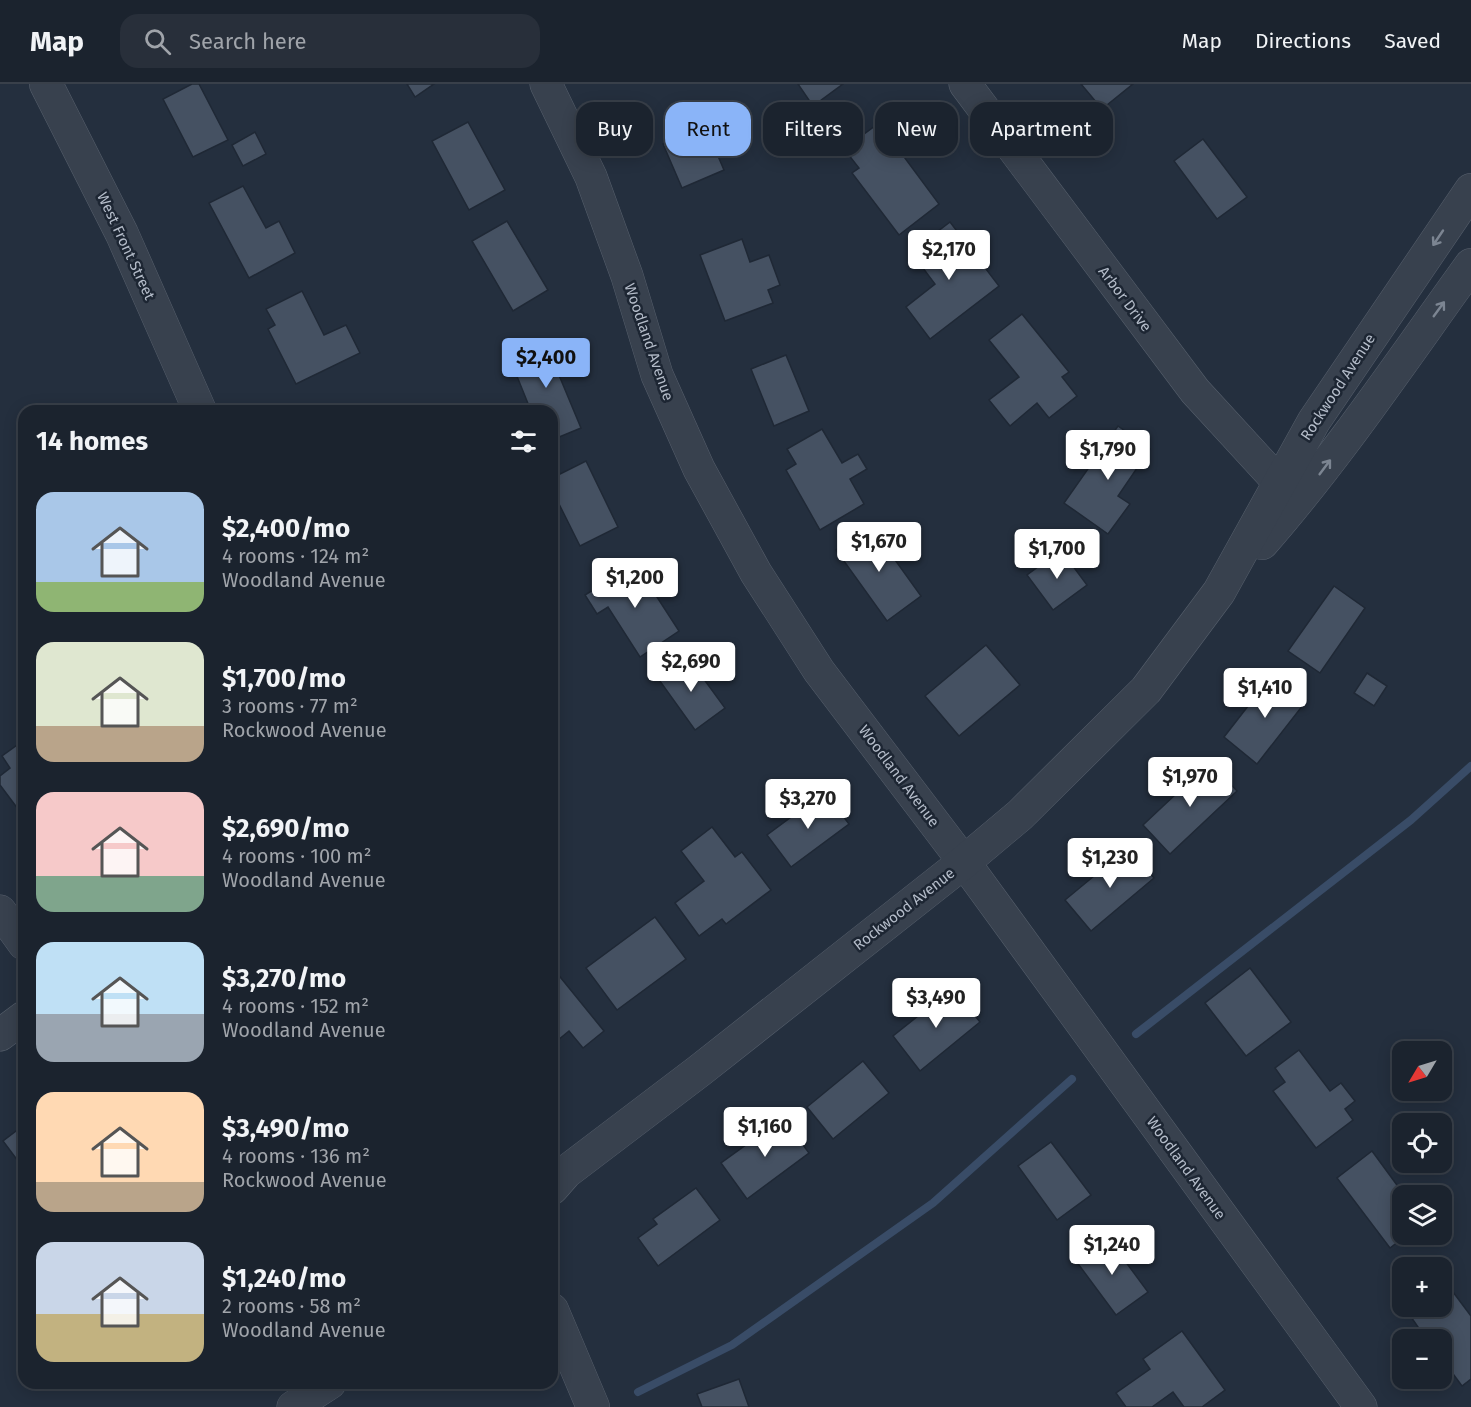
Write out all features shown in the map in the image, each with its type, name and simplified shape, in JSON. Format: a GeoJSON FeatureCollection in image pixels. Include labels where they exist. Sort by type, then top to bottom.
{"type":"FeatureCollection","features":[{"type":"Feature","properties":{"kind":"street","name":"West Front Street"},"geometry":{"type":"LineString","coordinates":[[46,84],[122,234],[197,405]]}},
{"type":"Feature","properties":{"kind":"street","name":"Woodland Avenue"},"geometry":{"type":"LineString","coordinates":[[546,84],[591,177],[627,276],[657,375],[699,469],[756,573],[819,671],[964,862],[1360,1407]]}},
{"type":"Feature","properties":{"kind":"street","name":"Arbor Drive"},"geometry":{"type":"LineString","coordinates":[[965,84],[1195,391],[1288,493]]}},
{"type":"Feature","properties":{"kind":"street","name":"Rockwood Avenue"},"geometry":{"type":"LineString","coordinates":[[1288,493],[1314,421],[1471,190]]}},
{"type":"Feature","properties":{"kind":"street","name":"Rockwood Avenue"},"geometry":{"type":"LineString","coordinates":[[558,1181],[566,1172],[699,1071],[964,862],[1020,815],[1139,697],[1219,592],[1288,493],[1471,265]]}},
{"type":"Feature","properties":{"kind":"street"},"geometry":{"type":"LineString","coordinates":[[0,911],[18,936]]}},
{"type":"Feature","properties":{"kind":"street"},"geometry":{"type":"LineString","coordinates":[[0,1035],[18,1022]]}},
{"type":"Feature","properties":{"kind":"street"},"geometry":{"type":"LineString","coordinates":[[558,1324],[593,1407]]}},
{"type":"Feature","properties":{"kind":"street"},"geometry":{"type":"LineString","coordinates":[[293,1407],[321,1389]]}},
{"type":"Feature","properties":{"kind":"building"},"geometry":{"type":"Polygon","coordinates":[[[192,84],[199,84],[228,140],[193,157],[163,99],[192,84]]]}},
{"type":"Feature","properties":{"kind":"building"},"geometry":{"type":"Polygon","coordinates":[[[407,84],[434,84],[415,97],[407,84]]]}},
{"type":"Feature","properties":{"kind":"building"},"geometry":{"type":"Polygon","coordinates":[[[798,84],[843,84],[818,102],[810,102],[798,84]]]}},
{"type":"Feature","properties":{"kind":"building"},"geometry":{"type":"Polygon","coordinates":[[[1081,84],[1133,84],[1111,102],[1096,102],[1081,84]]]}},
{"type":"Feature","properties":{"kind":"building"},"geometry":{"type":"Polygon","coordinates":[[[468,122],[505,190],[469,210],[432,141],[468,122]]]}},
{"type":"Feature","properties":{"kind":"building"},"geometry":{"type":"Polygon","coordinates":[[[875,126],[875,156],[903,156],[939,204],[899,235],[852,173],[859,168],[850,156],[863,156],[863,135],[875,126]]]}},
{"type":"Feature","properties":{"kind":"building"},"geometry":{"type":"Polygon","coordinates":[[[255,132],[266,154],[243,166],[232,145],[255,132]]]}},
{"type":"Feature","properties":{"kind":"building"},"geometry":{"type":"Polygon","coordinates":[[[1203,139],[1247,197],[1217,219],[1174,161],[1203,139]]]}},
{"type":"Feature","properties":{"kind":"building"},"geometry":{"type":"Polygon","coordinates":[[[668,156],[718,156],[724,170],[682,188],[668,156]]]}},
{"type":"Feature","properties":{"kind":"building"},"geometry":{"type":"Polygon","coordinates":[[[243,186],[266,228],[279,221],[295,253],[249,278],[209,203],[243,186]]]}},
{"type":"Feature","properties":{"kind":"building"},"geometry":{"type":"Polygon","coordinates":[[[507,221],[548,290],[513,311],[472,241],[507,221]]]}},
{"type":"Feature","properties":{"kind":"building"},"geometry":{"type":"Polygon","coordinates":[[[950,222],[999,286],[930,339],[906,307],[935,284],[911,252],[950,222]]]}},
{"type":"Feature","properties":{"kind":"building"},"geometry":{"type":"Polygon","coordinates":[[[742,239],[750,262],[769,255],[780,285],[768,290],[773,303],[725,321],[700,255],[742,239]]]}},
{"type":"Feature","properties":{"kind":"building"},"geometry":{"type":"Polygon","coordinates":[[[302,291],[324,335],[346,325],[360,353],[296,384],[268,329],[275,325],[266,309],[302,291]]]}},
{"type":"Feature","properties":{"kind":"building"},"geometry":{"type":"Polygon","coordinates":[[[1022,314],[1069,372],[1062,377],[1077,396],[1049,418],[1037,403],[1010,426],[989,400],[1019,377],[989,340],[1022,314]]]}},
{"type":"Feature","properties":{"kind":"building"},"geometry":{"type":"Polygon","coordinates":[[[546,344],[581,428],[558,438],[558,405],[529,405],[510,359],[546,344]]]}},
{"type":"Feature","properties":{"kind":"building"},"geometry":{"type":"Polygon","coordinates":[[[786,355],[809,411],[774,426],[751,369],[786,355]]]}},
{"type":"Feature","properties":{"kind":"building"},"geometry":{"type":"Polygon","coordinates":[[[1118,426],[1150,449],[1118,496],[1130,504],[1108,534],[1064,503],[1118,426]]]}},
{"type":"Feature","properties":{"kind":"building"},"geometry":{"type":"Polygon","coordinates":[[[822,429],[842,463],[858,454],[867,469],[850,479],[864,504],[820,530],[786,470],[796,464],[787,449],[822,429]]]}},
{"type":"Feature","properties":{"kind":"building"},"geometry":{"type":"Polygon","coordinates":[[[586,461],[618,527],[580,546],[558,502],[558,475],[586,461]]]}},
{"type":"Feature","properties":{"kind":"building"},"geometry":{"type":"Polygon","coordinates":[[[870,525],[921,596],[887,621],[836,550],[870,525]]]}},
{"type":"Feature","properties":{"kind":"building"},"geometry":{"type":"Polygon","coordinates":[[[1061,550],[1087,585],[1053,610],[1027,575],[1061,550]]]}},
{"type":"Feature","properties":{"kind":"building"},"geometry":{"type":"Polygon","coordinates":[[[635,563],[679,631],[640,657],[608,607],[597,614],[585,595],[635,563]]]}},
{"type":"Feature","properties":{"kind":"building"},"geometry":{"type":"Polygon","coordinates":[[[1334,586],[1365,608],[1320,673],[1288,651],[1334,586]]]}},
{"type":"Feature","properties":{"kind":"building"},"geometry":{"type":"Polygon","coordinates":[[[986,645],[1020,685],[959,736],[925,696],[986,645]]]}},
{"type":"Feature","properties":{"kind":"building"},"geometry":{"type":"Polygon","coordinates":[[[687,656],[725,708],[695,730],[657,677],[687,656]]]}},
{"type":"Feature","properties":{"kind":"building"},"geometry":{"type":"Polygon","coordinates":[[[1367,673],[1387,686],[1374,706],[1354,693],[1367,673]]]}},
{"type":"Feature","properties":{"kind":"building"},"geometry":{"type":"Polygon","coordinates":[[[1273,674],[1307,700],[1257,764],[1224,737],[1273,674]]]}},
{"type":"Feature","properties":{"kind":"building"},"geometry":{"type":"Polygon","coordinates":[[[18,744],[18,809],[0,785],[0,776],[10,768],[2,756],[18,744]]]}},
{"type":"Feature","properties":{"kind":"building"},"geometry":{"type":"Polygon","coordinates":[[[1210,762],[1237,791],[1170,854],[1143,825],[1210,762]]]}},
{"type":"Feature","properties":{"kind":"building"},"geometry":{"type":"Polygon","coordinates":[[[825,792],[849,824],[791,867],[767,835],[825,792]]]}},
{"type":"Feature","properties":{"kind":"building"},"geometry":{"type":"Polygon","coordinates":[[[712,827],[735,857],[742,852],[771,890],[726,924],[722,919],[699,936],[675,903],[704,881],[681,851],[712,827]]]}},
{"type":"Feature","properties":{"kind":"building"},"geometry":{"type":"Polygon","coordinates":[[[1129,847],[1154,878],[1091,931],[1065,900],[1129,847]]]}},
{"type":"Feature","properties":{"kind":"building"},"geometry":{"type":"Polygon","coordinates":[[[655,917],[686,959],[617,1010],[586,968],[655,917]]]}},
{"type":"Feature","properties":{"kind":"building"},"geometry":{"type":"Polygon","coordinates":[[[1250,968],[1291,1022],[1246,1056],[1205,1003],[1250,968]]]}},
{"type":"Feature","properties":{"kind":"building"},"geometry":{"type":"Polygon","coordinates":[[[558,974],[604,1031],[583,1048],[569,1031],[558,1040],[558,974]]]}},
{"type":"Feature","properties":{"kind":"building"},"geometry":{"type":"Polygon","coordinates":[[[953,988],[980,1022],[920,1071],[893,1036],[953,988]]]}},
{"type":"Feature","properties":{"kind":"building"},"geometry":{"type":"Polygon","coordinates":[[[1299,1050],[1330,1091],[1341,1083],[1355,1101],[1345,1109],[1353,1120],[1316,1148],[1273,1091],[1285,1082],[1275,1068],[1299,1050]]]}},
{"type":"Feature","properties":{"kind":"building"},"geometry":{"type":"Polygon","coordinates":[[[863,1061],[889,1093],[833,1139],[807,1107],[863,1061]]]}},
{"type":"Feature","properties":{"kind":"building"},"geometry":{"type":"Polygon","coordinates":[[[783,1118],[809,1153],[747,1199],[721,1163],[783,1118]]]}},
{"type":"Feature","properties":{"kind":"building"},"geometry":{"type":"Polygon","coordinates":[[[18,1130],[18,1161],[3,1141],[18,1130]]]}},
{"type":"Feature","properties":{"kind":"building"},"geometry":{"type":"Polygon","coordinates":[[[1051,1142],[1091,1195],[1057,1220],[1018,1166],[1051,1142]]]}},
{"type":"Feature","properties":{"kind":"building"},"geometry":{"type":"Polygon","coordinates":[[[1372,1151],[1397,1185],[1392,1185],[1392,1245],[1394,1245],[1390,1248],[1337,1178],[1372,1151]]]}},
{"type":"Feature","properties":{"kind":"building"},"geometry":{"type":"Polygon","coordinates":[[[696,1188],[720,1220],[658,1266],[638,1238],[657,1224],[653,1219],[696,1188]]]}},
{"type":"Feature","properties":{"kind":"building"},"geometry":{"type":"Polygon","coordinates":[[[1108,1238],[1148,1292],[1116,1315],[1076,1261],[1108,1238]]]}},
{"type":"Feature","properties":{"kind":"building"},"geometry":{"type":"Polygon","coordinates":[[[1452,1291],[1471,1316],[1471,1379],[1462,1386],[1452,1372],[1452,1329],[1419,1329],[1411,1317],[1452,1317],[1452,1291]]]}},
{"type":"Feature","properties":{"kind":"building"},"geometry":{"type":"Polygon","coordinates":[[[1182,1331],[1225,1390],[1202,1407],[1184,1407],[1173,1392],[1152,1407],[1126,1407],[1116,1393],[1150,1369],[1143,1359],[1182,1331]]]}},
{"type":"Feature","properties":{"kind":"building"},"geometry":{"type":"Polygon","coordinates":[[[739,1379],[749,1407],[702,1407],[697,1394],[739,1379]]]}},
{"type":"Feature","properties":{"kind":"waterway"},"geometry":{"type":"LineString","coordinates":[[1136,1034],[1411,820],[1471,766]]}},
{"type":"Feature","properties":{"kind":"waterway"},"geometry":{"type":"LineString","coordinates":[[638,1392],[732,1345],[933,1203],[1072,1079]]}}]}
